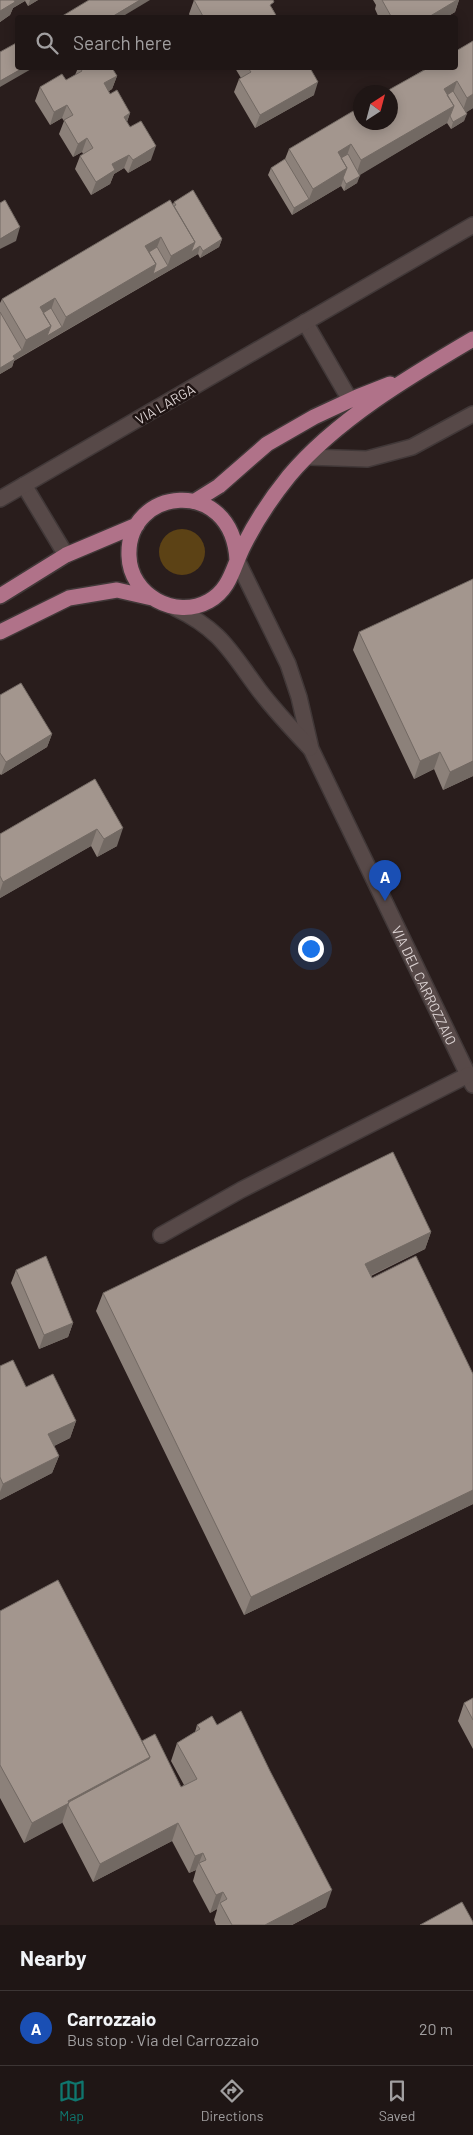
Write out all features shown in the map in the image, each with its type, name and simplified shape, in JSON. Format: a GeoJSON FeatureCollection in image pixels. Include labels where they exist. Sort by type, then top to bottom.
{"type":"FeatureCollection","features":[{"type":"Feature","properties":{"kind":"main road"},"geometry":{"type":"LineString","coordinates":[[0,632],[69,598],[117,590],[152,598],[175,608],[193,607],[209,601],[222,591],[232,576],[237,560],[271,500],[307,457],[329,437],[407,378],[473,339]]}},
{"type":"Feature","properties":{"kind":"main road"},"geometry":{"type":"LineString","coordinates":[[195,501],[219,486],[267,444],[314,416],[407,378]]}},
{"type":"Feature","properties":{"kind":"main road"},"geometry":{"type":"LineString","coordinates":[[152,598],[140,587],[132,572],[129,556],[130,540],[137,525],[156,507],[168,502],[195,501],[210,507],[222,517],[231,530],[236,544],[237,560]]}},
{"type":"Feature","properties":{"kind":"main road"},"geometry":{"type":"LineString","coordinates":[[0,596],[66,555],[137,525]]}},
{"type":"Feature","properties":{"kind":"street","name":"VIA LARGA"},"geometry":{"type":"LineString","coordinates":[[0,499],[473,225]]}},
{"type":"Feature","properties":{"kind":"street"},"geometry":{"type":"LineString","coordinates":[[305,322],[350,400]]}},
{"type":"Feature","properties":{"kind":"street"},"geometry":{"type":"LineString","coordinates":[[307,457],[367,460],[412,447],[473,414]]}},
{"type":"Feature","properties":{"kind":"street"},"geometry":{"type":"LineString","coordinates":[[24,485],[66,555]]}},
{"type":"Feature","properties":{"kind":"street","name":"VIA DEL CARROZZAIO"},"geometry":{"type":"LineString","coordinates":[[237,560],[288,664],[299,697],[311,749],[470,1080]]}},
{"type":"Feature","properties":{"kind":"street","name":"VIA DEL CARROZZAIO"},"geometry":{"type":"LineString","coordinates":[[175,608],[198,619],[217,635],[235,655],[282,719],[311,749]]}},
{"type":"Feature","properties":{"kind":"street"},"geometry":{"type":"LineString","coordinates":[[161,1234],[240,1190],[470,1080]]}},
{"type":"Feature","properties":{"kind":"shaded area"},"geometry":{"type":"Polygon","coordinates":[[[178,529],[186,529],[195,533],[201,539],[205,552],[201,565],[195,571],[186,575],[178,575],[169,571],[163,565],[159,556],[159,548],[163,539],[169,533],[178,529]]]}},
{"type":"Feature","properties":{"kind":"building"},"geometry":{"type":"Polygon","coordinates":[[[0,0],[14,0],[15,2],[0,11],[0,0]]]}},
{"type":"Feature","properties":{"kind":"building"},"geometry":{"type":"Polygon","coordinates":[[[89,0],[140,0],[115,15],[64,15],[89,0]]]}},
{"type":"Feature","properties":{"kind":"building"},"geometry":{"type":"Polygon","coordinates":[[[194,0],[273,0],[274,2],[270,5],[276,15],[202,15],[194,0]]]}},
{"type":"Feature","properties":{"kind":"building"},"geometry":{"type":"Polygon","coordinates":[[[382,0],[457,0],[432,15],[390,15],[382,0]]]}},
{"type":"Feature","properties":{"kind":"building"},"geometry":{"type":"Polygon","coordinates":[[[473,41],[473,94],[467,98],[457,81],[444,89],[454,106],[361,160],[351,144],[338,152],[347,168],[313,189],[289,149],[353,111],[353,130],[398,130],[398,85],[424,70],[458,70],[458,50],[473,41]]]}},
{"type":"Feature","properties":{"kind":"building"},"geometry":{"type":"Polygon","coordinates":[[[15,44],[15,70],[19,70],[0,81],[0,52],[15,44]]]}},
{"type":"Feature","properties":{"kind":"building"},"geometry":{"type":"Polygon","coordinates":[[[113,70],[117,76],[104,83],[110,94],[117,90],[130,113],[124,117],[130,127],[141,121],[156,146],[133,160],[129,155],[112,164],[115,170],[96,182],[80,156],[93,148],[87,138],[78,144],[64,120],[73,115],[67,105],[54,112],[40,87],[62,74],[66,80],[82,71],[113,70]]]}},
{"type":"Feature","properties":{"kind":"building"},"geometry":{"type":"Polygon","coordinates":[[[250,70],[311,70],[318,82],[260,115],[239,79],[251,72],[250,70]]]}},
{"type":"Feature","properties":{"kind":"building"},"geometry":{"type":"Polygon","coordinates":[[[453,91],[467,114],[453,122],[450,116],[454,106],[447,95],[453,91]]]}},
{"type":"Feature","properties":{"kind":"building"},"geometry":{"type":"Polygon","coordinates":[[[348,154],[360,176],[346,184],[343,178],[347,168],[341,158],[348,154]]]}},
{"type":"Feature","properties":{"kind":"building"},"geometry":{"type":"Polygon","coordinates":[[[285,159],[309,199],[294,208],[271,168],[285,159]]]}},
{"type":"Feature","properties":{"kind":"building"},"geometry":{"type":"Polygon","coordinates":[[[193,190],[222,239],[203,251],[200,246],[191,252],[195,242],[174,206],[176,205],[174,202],[193,190]]]}},
{"type":"Feature","properties":{"kind":"building"},"geometry":{"type":"Polygon","coordinates":[[[5,200],[20,227],[0,239],[0,203],[5,200]]]}},
{"type":"Feature","properties":{"kind":"building"},"geometry":{"type":"Polygon","coordinates":[[[170,200],[195,242],[171,256],[161,237],[145,246],[156,264],[66,317],[55,298],[40,307],[51,326],[26,340],[2,299],[170,200]]]}},
{"type":"Feature","properties":{"kind":"building"},"geometry":{"type":"Polygon","coordinates":[[[157,247],[168,266],[153,274],[156,264],[149,252],[157,247]]]}},
{"type":"Feature","properties":{"kind":"building"},"geometry":{"type":"Polygon","coordinates":[[[51,308],[62,327],[47,336],[51,326],[43,313],[51,308]]]}},
{"type":"Feature","properties":{"kind":"building"},"geometry":{"type":"Polygon","coordinates":[[[0,312],[22,350],[13,356],[15,359],[0,368],[0,312]]]}},
{"type":"Feature","properties":{"kind":"building"},"geometry":{"type":"Polygon","coordinates":[[[473,579],[473,761],[450,772],[440,752],[420,761],[359,632],[473,579]]]}},
{"type":"Feature","properties":{"kind":"building"},"geometry":{"type":"Polygon","coordinates":[[[21,683],[52,734],[6,762],[0,753],[0,695],[21,683]]]}},
{"type":"Feature","properties":{"kind":"building"},"geometry":{"type":"Polygon","coordinates":[[[95,779],[123,828],[104,839],[97,829],[3,882],[0,876],[0,834],[95,779]]]}},
{"type":"Feature","properties":{"kind":"building"},"geometry":{"type":"Polygon","coordinates":[[[393,1152],[431,1232],[365,1264],[372,1278],[416,1256],[473,1374],[473,1490],[251,1597],[103,1293],[393,1152]]]}},
{"type":"Feature","properties":{"kind":"building"},"geometry":{"type":"Polygon","coordinates":[[[46,1256],[73,1323],[44,1335],[16,1270],[46,1256]]]}},
{"type":"Feature","properties":{"kind":"building"},"geometry":{"type":"Polygon","coordinates":[[[13,1360],[26,1387],[53,1374],[76,1421],[48,1434],[59,1456],[3,1484],[0,1477],[0,1366],[13,1360]]]}},
{"type":"Feature","properties":{"kind":"building"},"geometry":{"type":"Polygon","coordinates":[[[58,1580],[150,1757],[68,1801],[69,1803],[32,1823],[0,1765],[0,1611],[58,1580]]]}},
{"type":"Feature","properties":{"kind":"building"},"geometry":{"type":"Polygon","coordinates":[[[473,1698],[473,1720],[464,1703],[473,1698]]]}},
{"type":"Feature","properties":{"kind":"building"},"geometry":{"type":"Polygon","coordinates":[[[241,1711],[332,1890],[265,1925],[232,1925],[220,1903],[227,1899],[223,1892],[216,1895],[199,1863],[206,1860],[203,1853],[195,1856],[178,1823],[100,1864],[68,1805],[69,1802],[149,1759],[150,1757],[142,1741],[155,1734],[181,1787],[197,1779],[177,1743],[200,1729],[197,1725],[212,1716],[217,1725],[241,1711]]]}},
{"type":"Feature","properties":{"kind":"building"},"geometry":{"type":"Polygon","coordinates":[[[462,1902],[473,1925],[420,1925],[462,1902]]]}},
{"type":"Feature","properties":{"kind":"place","name":"Carrozzaio"},"geometry":{"type":"Point","coordinates":[385,901]}}]}
